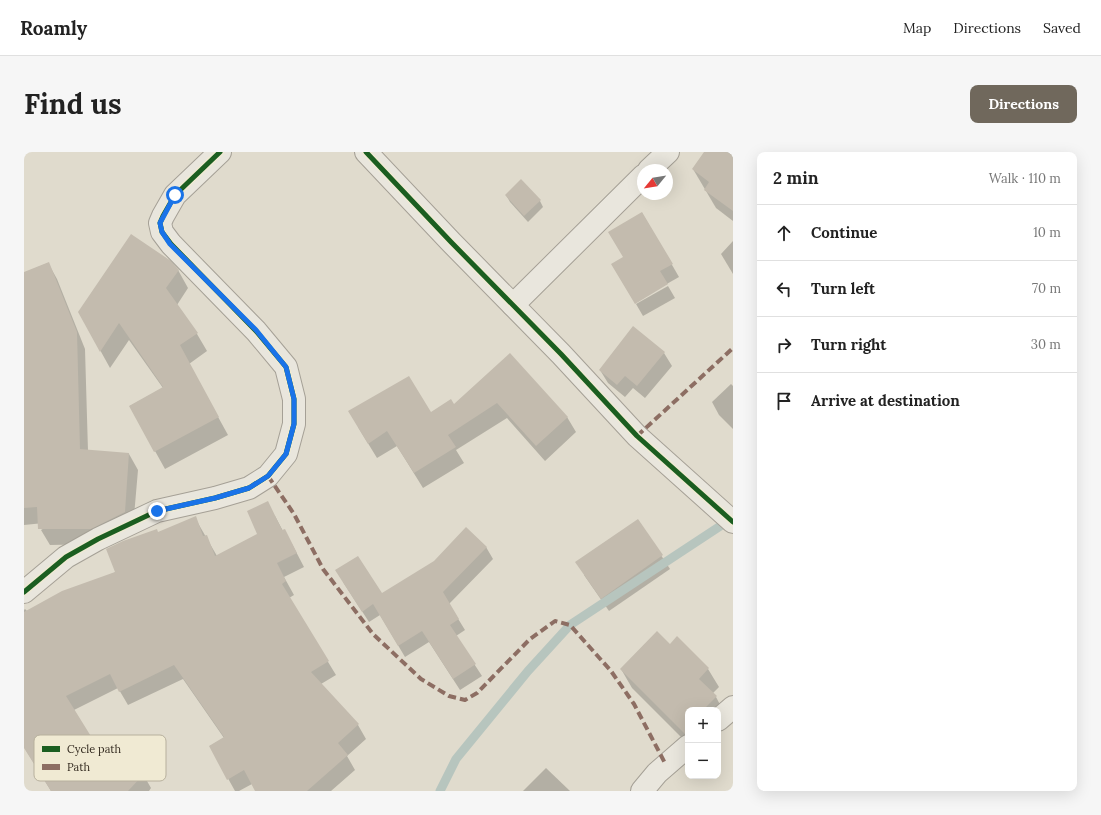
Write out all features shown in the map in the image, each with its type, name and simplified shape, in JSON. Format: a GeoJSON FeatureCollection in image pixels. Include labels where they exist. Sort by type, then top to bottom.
{"type":"FeatureCollection","features":[{"type":"Feature","properties":{"kind":"street"},"geometry":{"type":"LineString","coordinates":[[24,592],[66,557],[98,539],[157,511],[215,498],[249,488],[268,476],[286,454],[294,424],[294,399],[286,367],[256,330],[170,244],[162,232],[160,223],[175,195],[220,152]]}},
{"type":"Feature","properties":{"kind":"street"},"geometry":{"type":"LineString","coordinates":[[366,152],[561,354],[637,436],[733,522]]}},
{"type":"Feature","properties":{"kind":"street"},"geometry":{"type":"LineString","coordinates":[[655,164],[668,152]]}},
{"type":"Feature","properties":{"kind":"street"},"geometry":{"type":"LineString","coordinates":[[513,305],[637,182]]}},
{"type":"Feature","properties":{"kind":"street"},"geometry":{"type":"LineString","coordinates":[[721,717],[733,707]]}},
{"type":"Feature","properties":{"kind":"street"},"geometry":{"type":"LineString","coordinates":[[642,791],[657,773],[685,749]]}},
{"type":"Feature","properties":{"kind":"building"},"geometry":{"type":"Polygon","coordinates":[[[704,152],[733,152],[733,211],[704,190],[709,182],[692,169],[704,152]]]}},
{"type":"Feature","properties":{"kind":"building"},"geometry":{"type":"Polygon","coordinates":[[[521,179],[541,200],[524,216],[505,195],[521,179]]]}},
{"type":"Feature","properties":{"kind":"building"},"geometry":{"type":"Polygon","coordinates":[[[642,212],[673,264],[660,271],[668,284],[635,304],[611,264],[623,257],[608,232],[642,212]]]}},
{"type":"Feature","properties":{"kind":"building"},"geometry":{"type":"Polygon","coordinates":[[[131,234],[171,261],[179,270],[166,288],[198,333],[180,345],[219,417],[154,452],[129,406],[163,387],[119,323],[100,352],[78,312],[131,234]]]}},
{"type":"Feature","properties":{"kind":"building"},"geometry":{"type":"Polygon","coordinates":[[[49,262],[77,332],[80,449],[129,453],[125,512],[91,529],[38,529],[37,507],[24,508],[24,272],[49,262]]]}},
{"type":"Feature","properties":{"kind":"building"},"geometry":{"type":"Polygon","coordinates":[[[633,326],[665,352],[637,386],[625,376],[617,385],[599,370],[633,326]]]}},
{"type":"Feature","properties":{"kind":"building"},"geometry":{"type":"Polygon","coordinates":[[[510,353],[568,417],[536,446],[497,403],[448,435],[456,447],[414,473],[387,431],[368,444],[348,411],[409,376],[431,412],[451,399],[454,404],[510,353]]]}},
{"type":"Feature","properties":{"kind":"building"},"geometry":{"type":"Polygon","coordinates":[[[268,501],[282,530],[285,529],[297,553],[277,563],[286,581],[282,584],[329,661],[311,672],[359,724],[338,743],[348,755],[307,791],[255,791],[244,770],[227,780],[209,746],[224,737],[174,665],[119,692],[110,674],[66,696],[90,735],[34,735],[34,764],[24,748],[24,612],[62,591],[115,572],[106,549],[123,541],[157,529],[158,532],[196,516],[203,536],[207,535],[215,556],[257,534],[247,511],[268,501]]]}},
{"type":"Feature","properties":{"kind":"building"},"geometry":{"type":"Polygon","coordinates":[[[638,519],[663,555],[601,599],[575,562],[638,519]]]}},
{"type":"Feature","properties":{"kind":"building"},"geometry":{"type":"Polygon","coordinates":[[[466,527],[487,547],[443,592],[459,619],[450,625],[476,664],[453,679],[422,631],[398,646],[373,604],[362,612],[335,570],[358,556],[382,593],[434,561],[466,527]]]}},
{"type":"Feature","properties":{"kind":"building"},"geometry":{"type":"Polygon","coordinates":[[[657,631],[670,644],[677,636],[709,668],[699,679],[717,696],[706,707],[685,707],[685,734],[620,669],[657,631]]]}},
{"type":"Feature","properties":{"kind":"building"},"geometry":{"type":"Polygon","coordinates":[[[45,781],[137,781],[128,791],[51,791],[45,781]]]}},
{"type":"Feature","properties":{"kind":"waterway"},"geometry":{"type":"LineString","coordinates":[[440,791],[456,759],[528,671],[570,625],[731,519]]}},
{"type":"Feature","properties":{"kind":"marked path"},"geometry":{"type":"LineString","coordinates":[[637,436],[733,348]]}},
{"type":"Feature","properties":{"kind":"marked path"},"geometry":{"type":"LineString","coordinates":[[268,476],[294,514],[323,569],[373,634],[421,679],[449,696],[465,700],[477,693],[530,639],[555,621],[570,625],[611,671],[634,704],[666,765]]}},
{"type":"Feature","properties":{"kind":"cycle path"},"geometry":{"type":"LineString","coordinates":[[24,592],[66,557],[98,539],[157,511],[215,498],[249,488],[268,476],[286,454],[294,424],[294,399],[286,367],[256,331],[171,244],[162,232],[160,223],[175,195],[220,152]]}},
{"type":"Feature","properties":{"kind":"cycle path"},"geometry":{"type":"LineString","coordinates":[[366,152],[451,242],[561,354],[637,436],[733,522]]}},
{"type":"Feature","properties":{"kind":"route"},"geometry":{"type":"LineString","coordinates":[[157,511],[215,498],[249,488],[268,476],[286,454],[294,424],[294,399],[286,367],[256,330],[206,282],[170,244],[162,232],[160,223],[175,195]]}}]}
